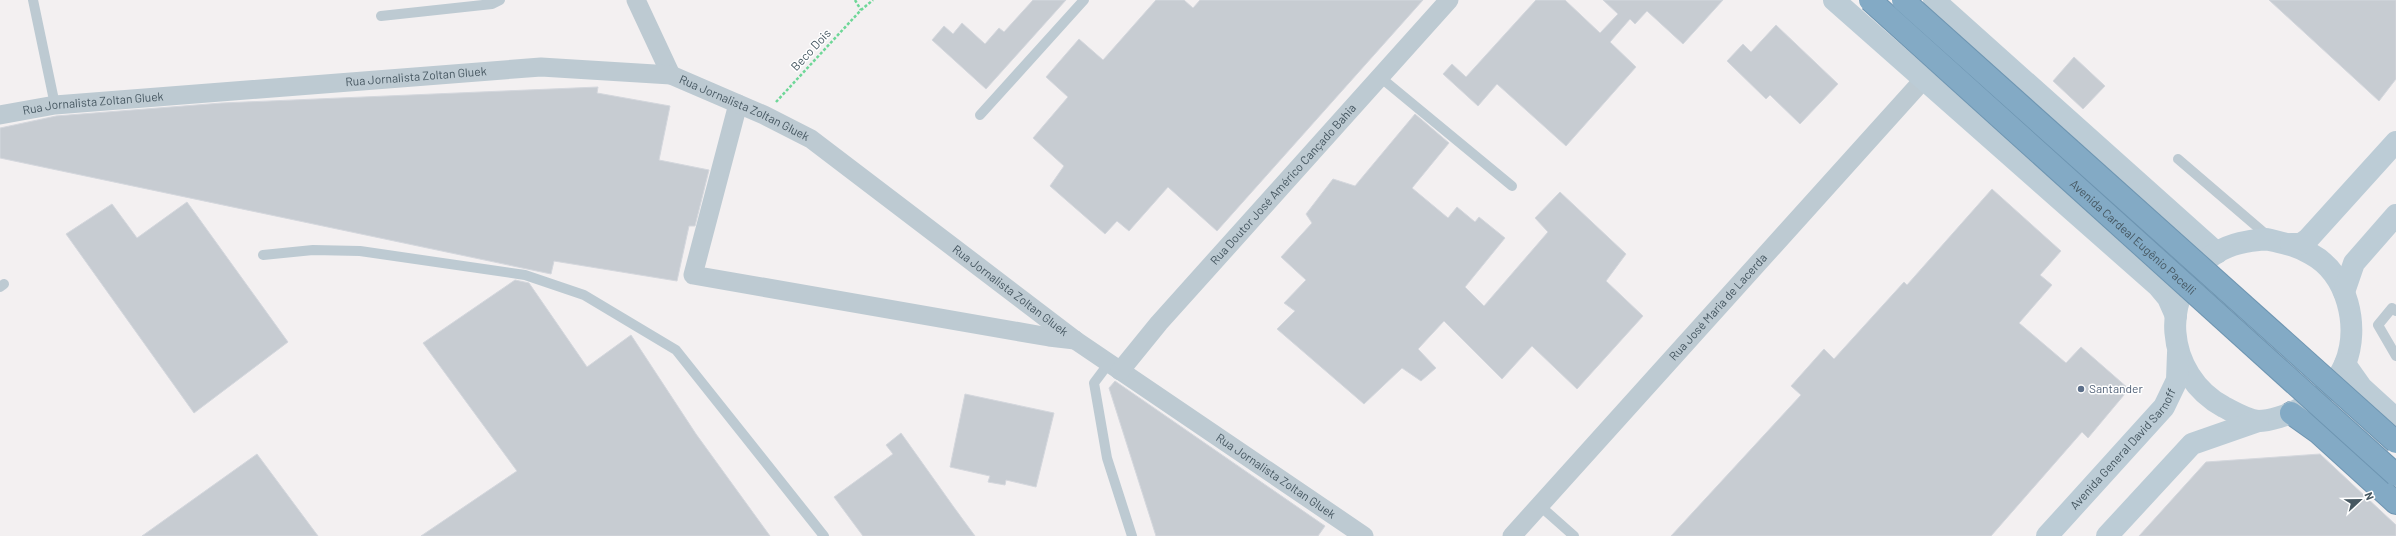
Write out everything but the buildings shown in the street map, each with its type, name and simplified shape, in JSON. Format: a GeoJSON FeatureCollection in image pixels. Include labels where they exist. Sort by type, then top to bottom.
{"type":"FeatureCollection","features":[{"type":"Feature","properties":{"kind":"highway","name":"Avenida Cardeal Eugênio Pacelli"},"geometry":{"type":"LineString","coordinates":[[1870,0],[2396,475]]}},
{"type":"Feature","properties":{"kind":"highway","name":"Avenida Cardeal Eugênio Pacelli"},"geometry":{"type":"LineString","coordinates":[[1903,0],[2396,442]]}},
{"type":"Feature","properties":{"kind":"highway"},"geometry":{"type":"LineString","coordinates":[[2291,413],[2319,433],[2396,503]]}},
{"type":"Feature","properties":{"kind":"main road","name":"Avenida Cardeal Eugênio Pacelli"},"geometry":{"type":"LineString","coordinates":[[1834,0],[2158,286],[2168,298],[2176,316]]}},
{"type":"Feature","properties":{"kind":"main road"},"geometry":{"type":"LineString","coordinates":[[1934,0],[2217,253]]}},
{"type":"Feature","properties":{"kind":"main road"},"geometry":{"type":"LineString","coordinates":[[2258,421],[2234,412],[2209,399],[2190,378],[2178,353],[2175,334],[2176,316],[2183,291],[2193,275],[2217,253],[2240,242],[2266,239],[2301,244],[2308,239],[2396,142]]}},
{"type":"Feature","properties":{"kind":"main road"},"geometry":{"type":"LineString","coordinates":[[2344,292],[2354,263],[2396,215]]}},
{"type":"Feature","properties":{"kind":"main road"},"geometry":{"type":"LineString","coordinates":[[2107,536],[2192,444],[2258,421],[2291,413],[2314,402],[2332,385],[2345,364],[2351,340],[2351,316],[2344,292],[2331,271],[2313,255],[2282,242]]}},
{"type":"Feature","properties":{"kind":"main road","name":"Avenida General David Sarnoff"},"geometry":{"type":"LineString","coordinates":[[2047,536],[2164,407],[2177,380],[2178,353]]}},
{"type":"Feature","properties":{"kind":"main road"},"geometry":{"type":"LineString","coordinates":[[2345,364],[2362,388],[2396,418]]}},
{"type":"Feature","properties":{"kind":"street"},"geometry":{"type":"LineString","coordinates":[[636,0],[671,75]]}},
{"type":"Feature","properties":{"kind":"street","name":"Rua Doutor José Américo Cançado Bahia"},"geometry":{"type":"LineString","coordinates":[[1114,367],[1164,317],[1449,0]]}},
{"type":"Feature","properties":{"kind":"street","name":"Rua Jornalista Zoltan Gluek"},"geometry":{"type":"LineString","coordinates":[[0,115],[55,105],[541,67],[671,75],[764,115],[811,139],[1075,340],[1364,536]]}},
{"type":"Feature","properties":{"kind":"street","name":"Rua José Maria de Lacerda"},"geometry":{"type":"LineString","coordinates":[[1512,536],[1924,79]]}},
{"type":"Feature","properties":{"kind":"street"},"geometry":{"type":"LineString","coordinates":[[738,104],[693,275],[1049,337],[1075,340]]}},
{"type":"Feature","properties":{"kind":"lane"},"geometry":{"type":"LineString","coordinates":[[33,0],[55,105]]}},
{"type":"Feature","properties":{"kind":"lane"},"geometry":{"type":"LineString","coordinates":[[381,16],[492,4],[500,0]]}},
{"type":"Feature","properties":{"kind":"lane"},"geometry":{"type":"LineString","coordinates":[[980,115],[1084,0]]}},
{"type":"Feature","properties":{"kind":"lane"},"geometry":{"type":"LineString","coordinates":[[1380,77],[1512,186]]}},
{"type":"Feature","properties":{"kind":"lane"},"geometry":{"type":"LineString","coordinates":[[2178,159],[2282,242]]}},
{"type":"Feature","properties":{"kind":"lane"},"geometry":{"type":"LineString","coordinates":[[263,255],[313,250],[360,251],[525,275],[584,295],[676,350],[824,536]]}},
{"type":"Feature","properties":{"kind":"lane"},"geometry":{"type":"LineString","coordinates":[[2396,312],[2392,308],[2378,325],[2396,356]]}},
{"type":"Feature","properties":{"kind":"lane"},"geometry":{"type":"LineString","coordinates":[[1114,367],[1094,383],[1107,458],[1132,536]]}},
{"type":"Feature","properties":{"kind":"lane"},"geometry":{"type":"LineString","coordinates":[[1539,505],[1574,536]]}},
{"type":"Feature","properties":{"kind":"path"},"geometry":{"type":"LineString","coordinates":[[855,0],[861,10]]}},
{"type":"Feature","properties":{"kind":"path","name":"Beco Dois"},"geometry":{"type":"LineString","coordinates":[[764,115],[861,10],[873,0]]}},
{"type":"Feature","properties":{"kind":"place","name":"Santander"},"geometry":{"type":"Point","coordinates":[2081,389]}}]}
